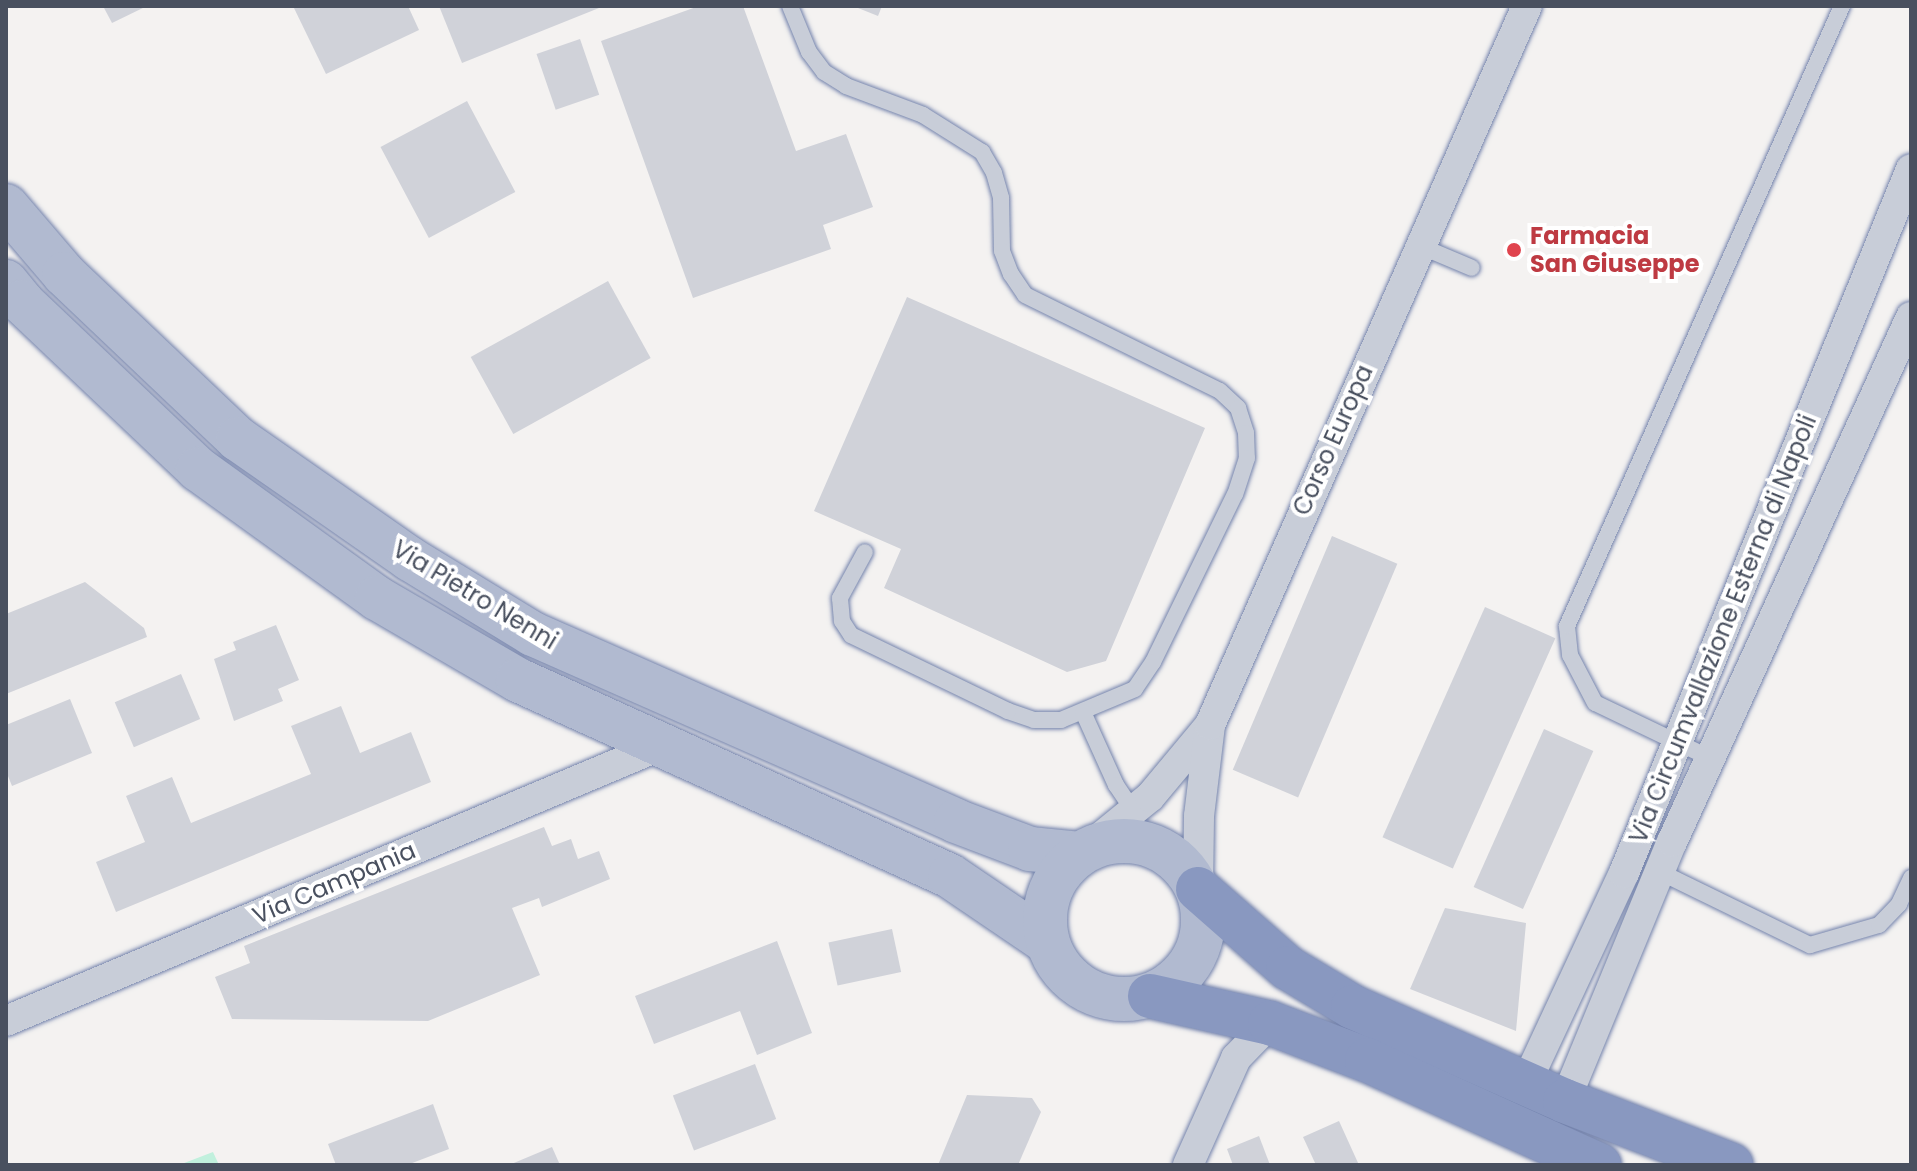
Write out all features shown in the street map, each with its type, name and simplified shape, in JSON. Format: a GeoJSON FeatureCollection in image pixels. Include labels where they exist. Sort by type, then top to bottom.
{"type":"FeatureCollection","features":[{"type":"Feature","properties":{"kind":"highway"},"geometry":{"type":"LineString","coordinates":[[1198,889],[1288,968],[1353,1007],[1565,1101],[1731,1165]]}},
{"type":"Feature","properties":{"kind":"highway"},"geometry":{"type":"LineString","coordinates":[[1150,996],[1270,1023],[1367,1060],[1599,1165]]}},
{"type":"Feature","properties":{"kind":"main road","name":"Via Pietro Nenni"},"geometry":{"type":"LineString","coordinates":[[6,206],[64,274],[238,439],[410,559],[533,634],[956,821],[1030,849],[1080,854]]}},
{"type":"Feature","properties":{"kind":"main road","name":"Via Pietro Nenni"},"geometry":{"type":"LineString","coordinates":[[6,282],[198,469],[377,598],[518,680],[950,876],[1047,942]]}},
{"type":"Feature","properties":{"kind":"main road"},"geometry":{"type":"LineString","coordinates":[[1113,842],[1147,844],[1177,862],[1198,889],[1204,915],[1201,941],[1191,965],[1173,984],[1150,996],[1124,1001],[1087,990],[1058,965],[1047,942],[1044,917],[1049,892],[1061,870],[1080,854],[1113,842]]}},
{"type":"Feature","properties":{"kind":"street","name":"Corso Europa"},"geometry":{"type":"LineString","coordinates":[[1198,889],[1199,816],[1210,725],[1527,6]]}},
{"type":"Feature","properties":{"kind":"street","name":"Via Circumvallazione Esterna di Napoli"},"geometry":{"type":"LineString","coordinates":[[1526,1083],[1624,873],[1911,169]]}},
{"type":"Feature","properties":{"kind":"street","name":"Via Circumvallazione Esterna di Napoli"},"geometry":{"type":"LineString","coordinates":[[1565,1101],[1710,758],[1911,317]]}},
{"type":"Feature","properties":{"kind":"street"},"geometry":{"type":"LineString","coordinates":[[1080,854],[1150,797],[1210,725]]}},
{"type":"Feature","properties":{"kind":"street","name":"Via Campania"},"geometry":{"type":"LineString","coordinates":[[6,1021],[662,745]]}},
{"type":"Feature","properties":{"kind":"street"},"geometry":{"type":"LineString","coordinates":[[1188,1165],[1236,1058],[1270,1023]]}},
{"type":"Feature","properties":{"kind":"lane"},"geometry":{"type":"LineString","coordinates":[[790,6],[809,52],[824,72],[846,86],[923,115],[982,152],[994,173],[1001,198],[1002,251],[1011,274],[1025,295],[1220,391],[1238,408],[1246,433],[1247,458],[1235,494],[1153,662],[1135,689],[1061,720],[1034,720],[851,635],[842,621],[840,598],[865,552]]}},
{"type":"Feature","properties":{"kind":"lane"},"geometry":{"type":"LineString","coordinates":[[1710,758],[1595,703],[1570,655],[1567,626],[1842,6]]}},
{"type":"Feature","properties":{"kind":"lane"},"geometry":{"type":"LineString","coordinates":[[1420,246],[1472,268]]}},
{"type":"Feature","properties":{"kind":"lane"},"geometry":{"type":"LineString","coordinates":[[1083,712],[1116,785],[1133,810]]}},
{"type":"Feature","properties":{"kind":"lane"},"geometry":{"type":"LineString","coordinates":[[1660,872],[1810,945],[1879,925],[1899,904],[1911,878]]}},
{"type":"Feature","properties":{"kind":"green space"},"geometry":{"type":"Polygon","coordinates":[[[213,1152],[219,1165],[179,1165],[213,1152]]]}},
{"type":"Feature","properties":{"kind":"building"},"geometry":{"type":"Polygon","coordinates":[[[103,6],[147,6],[112,23],[103,6]]]}},
{"type":"Feature","properties":{"kind":"building"},"geometry":{"type":"Polygon","coordinates":[[[293,6],[408,6],[419,30],[326,74],[293,6]]]}},
{"type":"Feature","properties":{"kind":"building"},"geometry":{"type":"Polygon","coordinates":[[[439,6],[604,6],[462,63],[439,6]]]}},
{"type":"Feature","properties":{"kind":"building"},"geometry":{"type":"Polygon","coordinates":[[[699,6],[743,6],[796,151],[846,134],[873,207],[823,225],[831,249],[693,298],[601,41],[699,6]]]}},
{"type":"Feature","properties":{"kind":"building"},"geometry":{"type":"Polygon","coordinates":[[[853,6],[882,6],[878,16],[853,6]]]}},
{"type":"Feature","properties":{"kind":"building"},"geometry":{"type":"Polygon","coordinates":[[[580,39],[599,95],[556,110],[537,54],[580,39]]]}},
{"type":"Feature","properties":{"kind":"building"},"geometry":{"type":"Polygon","coordinates":[[[467,101],[515,192],[429,238],[380,147],[467,101]]]}},
{"type":"Feature","properties":{"kind":"building"},"geometry":{"type":"Polygon","coordinates":[[[608,281],[651,358],[513,434],[471,357],[608,281]]]}},
{"type":"Feature","properties":{"kind":"building"},"geometry":{"type":"Polygon","coordinates":[[[907,297],[1205,428],[1106,661],[1067,672],[884,588],[901,549],[814,511],[907,297]]]}},
{"type":"Feature","properties":{"kind":"building"},"geometry":{"type":"Polygon","coordinates":[[[1332,536],[1397,564],[1298,798],[1233,770],[1332,536]]]}},
{"type":"Feature","properties":{"kind":"building"},"geometry":{"type":"Polygon","coordinates":[[[85,582],[144,628],[147,637],[6,694],[6,614],[85,582]]]}},
{"type":"Feature","properties":{"kind":"building"},"geometry":{"type":"Polygon","coordinates":[[[1485,607],[1555,638],[1453,869],[1383,837],[1485,607]]]}},
{"type":"Feature","properties":{"kind":"building"},"geometry":{"type":"Polygon","coordinates":[[[276,625],[299,680],[278,689],[283,701],[234,721],[214,659],[236,650],[233,642],[276,625]]]}},
{"type":"Feature","properties":{"kind":"building"},"geometry":{"type":"Polygon","coordinates":[[[181,674],[200,719],[134,747],[115,702],[181,674]]]}},
{"type":"Feature","properties":{"kind":"building"},"geometry":{"type":"Polygon","coordinates":[[[70,699],[92,753],[12,786],[6,771],[6,725],[70,699]]]}},
{"type":"Feature","properties":{"kind":"building"},"geometry":{"type":"Polygon","coordinates":[[[341,706],[360,753],[411,732],[431,782],[116,912],[96,862],[145,842],[126,796],[172,777],[191,823],[311,774],[291,726],[341,706]]]}},
{"type":"Feature","properties":{"kind":"building"},"geometry":{"type":"Polygon","coordinates":[[[1544,729],[1593,751],[1523,909],[1474,887],[1544,729]]]}},
{"type":"Feature","properties":{"kind":"building"},"geometry":{"type":"Polygon","coordinates":[[[544,827],[552,846],[571,839],[578,859],[599,851],[610,879],[542,907],[539,898],[512,908],[540,975],[428,1021],[232,1019],[215,977],[250,963],[244,946],[544,827]]]}},
{"type":"Feature","properties":{"kind":"building"},"geometry":{"type":"Polygon","coordinates":[[[1445,908],[1526,923],[1516,1031],[1410,989],[1445,908]]]}},
{"type":"Feature","properties":{"kind":"building"},"geometry":{"type":"Polygon","coordinates":[[[892,929],[901,972],[838,986],[828,943],[892,929]]]}},
{"type":"Feature","properties":{"kind":"building"},"geometry":{"type":"Polygon","coordinates":[[[777,941],[812,1033],[757,1055],[740,1011],[654,1044],[635,996],[777,941]]]}},
{"type":"Feature","properties":{"kind":"building"},"geometry":{"type":"Polygon","coordinates":[[[755,1064],[776,1119],[694,1151],[673,1096],[755,1064]]]}},
{"type":"Feature","properties":{"kind":"building"},"geometry":{"type":"Polygon","coordinates":[[[967,1095],[1032,1098],[1041,1112],[1018,1165],[938,1165],[967,1095]]]}},
{"type":"Feature","properties":{"kind":"building"},"geometry":{"type":"Polygon","coordinates":[[[433,1104],[449,1149],[407,1165],[336,1165],[328,1144],[433,1104]]]}},
{"type":"Feature","properties":{"kind":"building"},"geometry":{"type":"Polygon","coordinates":[[[1339,1121],[1359,1165],[1316,1165],[1303,1137],[1339,1121]]]}},
{"type":"Feature","properties":{"kind":"building"},"geometry":{"type":"Polygon","coordinates":[[[1259,1136],[1270,1165],[1233,1165],[1227,1149],[1259,1136]]]}},
{"type":"Feature","properties":{"kind":"building"},"geometry":{"type":"Polygon","coordinates":[[[552,1147],[560,1165],[509,1165],[552,1147]]]}},
{"type":"Feature","properties":{"kind":"place","name":"Farmacia San Giuseppe"},"geometry":{"type":"Point","coordinates":[1514,250]}}]}
